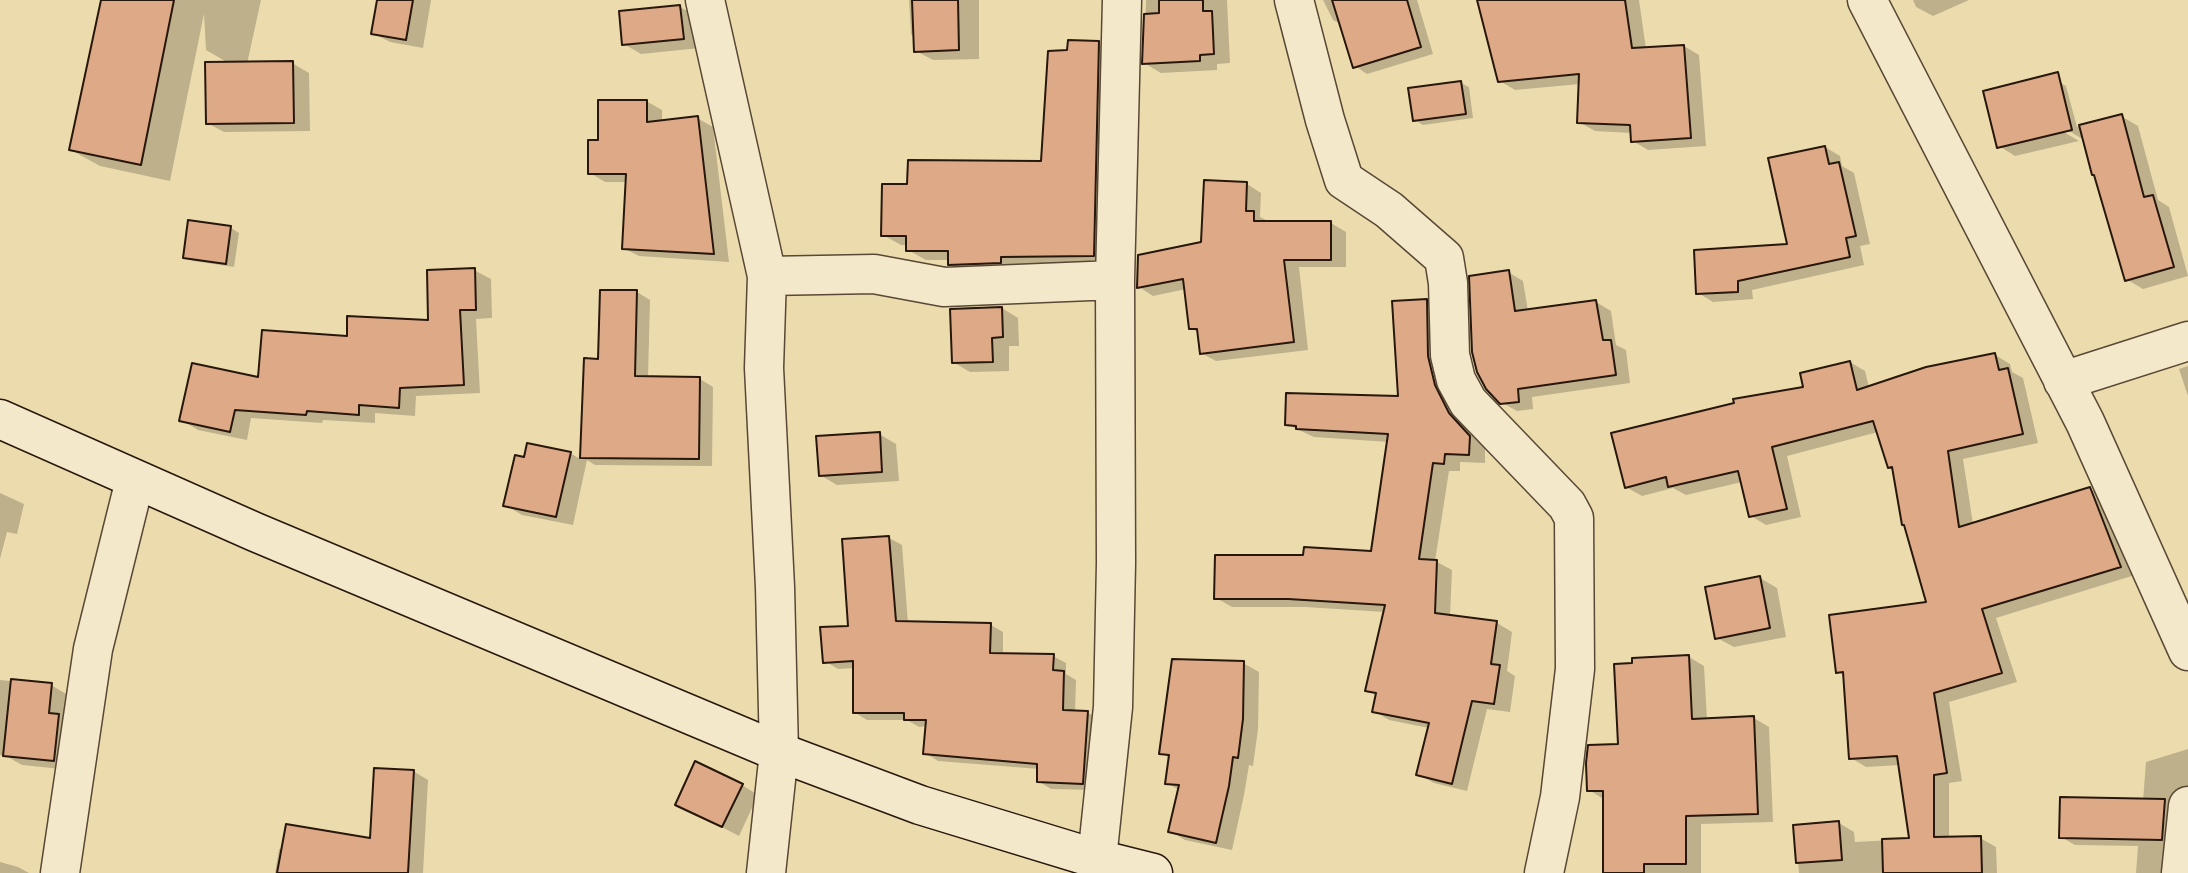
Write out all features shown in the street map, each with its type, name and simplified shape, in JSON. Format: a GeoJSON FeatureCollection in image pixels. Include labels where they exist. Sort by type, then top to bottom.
{"type":"FeatureCollection","features":[{"type":"Feature","properties":{"kind":"street"},"geometry":{"type":"LineString","coordinates":[[705,0],[767,276],[764,368],[775,587],[779,752],[766,873]]}},
{"type":"Feature","properties":{"kind":"street"},"geometry":{"type":"LineString","coordinates":[[1097,859],[1113,707],[1116,563],[1115,280],[1122,0]]}},
{"type":"Feature","properties":{"kind":"street"},"geometry":{"type":"LineString","coordinates":[[1294,0],[1325,121],[1344,180],[1389,209],[1444,258],[1448,283],[1450,355],[1456,380],[1468,402],[1567,505],[1574,519],[1575,669],[1560,797],[1544,873]]}},
{"type":"Feature","properties":{"kind":"street"},"geometry":{"type":"LineString","coordinates":[[1867,0],[2085,422],[2188,650]]}},
{"type":"Feature","properties":{"kind":"street"},"geometry":{"type":"LineString","coordinates":[[767,276],[874,274],[944,287],[1115,280]]}},
{"type":"Feature","properties":{"kind":"street"},"geometry":{"type":"LineString","coordinates":[[2063,381],[2188,341]]}},
{"type":"Feature","properties":{"kind":"street"},"geometry":{"type":"LineString","coordinates":[[0,419],[135,480],[779,752],[920,805],[1097,859],[1153,873]]}},
{"type":"Feature","properties":{"kind":"street"},"geometry":{"type":"LineString","coordinates":[[60,873],[93,649],[135,480]]}},
{"type":"Feature","properties":{"kind":"street"},"geometry":{"type":"LineString","coordinates":[[2182,873],[2188,806]]}},
{"type":"Feature","properties":{"kind":"building"},"geometry":{"type":"Polygon","coordinates":[[[101,0],[174,0],[141,165],[69,150],[101,0]]]}},
{"type":"Feature","properties":{"kind":"building"},"geometry":{"type":"Polygon","coordinates":[[[377,0],[413,0],[406,40],[371,34],[377,0]]]}},
{"type":"Feature","properties":{"kind":"building"},"geometry":{"type":"Polygon","coordinates":[[[912,0],[958,0],[959,50],[914,52],[912,0]]]}},
{"type":"Feature","properties":{"kind":"building"},"geometry":{"type":"Polygon","coordinates":[[[1159,0],[1203,0],[1203,11],[1212,11],[1214,54],[1200,55],[1200,61],[1142,64],[1144,14],[1159,13],[1159,0]]]}},
{"type":"Feature","properties":{"kind":"building"},"geometry":{"type":"Polygon","coordinates":[[[1332,0],[1407,0],[1421,47],[1353,68],[1332,0]]]}},
{"type":"Feature","properties":{"kind":"building"},"geometry":{"type":"Polygon","coordinates":[[[1477,0],[1625,0],[1632,48],[1684,45],[1691,138],[1631,142],[1630,125],[1577,123],[1579,74],[1498,82],[1477,0]]]}},
{"type":"Feature","properties":{"kind":"building"},"geometry":{"type":"Polygon","coordinates":[[[680,5],[684,39],[622,45],[619,11],[680,5]]]}},
{"type":"Feature","properties":{"kind":"building"},"geometry":{"type":"Polygon","coordinates":[[[1068,40],[1099,41],[1094,256],[1001,257],[1001,263],[948,265],[948,251],[906,251],[906,236],[881,236],[882,184],[907,184],[908,160],[1041,161],[1048,51],[1067,50],[1068,40]]]}},
{"type":"Feature","properties":{"kind":"building"},"geometry":{"type":"Polygon","coordinates":[[[293,61],[294,123],[206,124],[205,62],[293,61]]]}},
{"type":"Feature","properties":{"kind":"building"},"geometry":{"type":"Polygon","coordinates":[[[2058,72],[2072,130],[1997,148],[1983,91],[2058,72]]]}},
{"type":"Feature","properties":{"kind":"building"},"geometry":{"type":"Polygon","coordinates":[[[1461,81],[1466,114],[1413,121],[1408,88],[1461,81]]]}},
{"type":"Feature","properties":{"kind":"building"},"geometry":{"type":"Polygon","coordinates":[[[598,100],[647,100],[647,122],[698,116],[714,254],[622,249],[626,174],[588,174],[588,140],[598,140],[598,100]]]}},
{"type":"Feature","properties":{"kind":"building"},"geometry":{"type":"Polygon","coordinates":[[[2122,114],[2144,197],[2153,195],[2174,267],[2125,281],[2079,125],[2122,114]]]}},
{"type":"Feature","properties":{"kind":"building"},"geometry":{"type":"Polygon","coordinates":[[[1825,146],[1829,164],[1839,162],[1856,236],[1846,238],[1850,257],[1738,281],[1738,292],[1696,294],[1694,250],[1787,244],[1768,158],[1825,146]]]}},
{"type":"Feature","properties":{"kind":"building"},"geometry":{"type":"Polygon","coordinates":[[[1204,180],[1247,182],[1246,211],[1254,211],[1254,221],[1331,221],[1331,260],[1284,260],[1294,342],[1200,354],[1197,329],[1189,329],[1183,279],[1137,288],[1138,255],[1201,242],[1204,180]]]}},
{"type":"Feature","properties":{"kind":"building"},"geometry":{"type":"Polygon","coordinates":[[[188,220],[231,226],[226,264],[183,258],[188,220]]]}},
{"type":"Feature","properties":{"kind":"building"},"geometry":{"type":"Polygon","coordinates":[[[475,268],[476,310],[460,310],[464,385],[400,388],[399,408],[359,405],[359,415],[307,411],[306,415],[235,410],[230,432],[179,421],[192,363],[258,377],[262,330],[347,336],[347,316],[428,320],[427,270],[475,268]]]}},
{"type":"Feature","properties":{"kind":"building"},"geometry":{"type":"Polygon","coordinates":[[[1509,270],[1515,311],[1596,300],[1603,340],[1611,340],[1616,375],[1518,389],[1519,402],[1500,404],[1486,389],[1477,372],[1472,352],[1469,276],[1509,270]]]}},
{"type":"Feature","properties":{"kind":"building"},"geometry":{"type":"Polygon","coordinates":[[[600,290],[637,290],[635,376],[700,377],[699,459],[580,458],[584,358],[598,359],[600,290]]]}},
{"type":"Feature","properties":{"kind":"building"},"geometry":{"type":"Polygon","coordinates":[[[1427,299],[1428,356],[1435,385],[1449,413],[1470,436],[1469,455],[1445,454],[1444,464],[1433,463],[1419,559],[1437,560],[1435,613],[1497,621],[1491,664],[1500,665],[1494,704],[1472,701],[1452,784],[1416,775],[1429,723],[1372,712],[1376,693],[1365,691],[1385,605],[1288,599],[1214,599],[1215,555],[1303,555],[1304,547],[1371,551],[1388,434],[1296,429],[1296,426],[1285,425],[1286,393],[1398,396],[1392,301],[1427,299]]]}},
{"type":"Feature","properties":{"kind":"building"},"geometry":{"type":"Polygon","coordinates":[[[1002,307],[1003,337],[992,338],[993,362],[952,363],[950,309],[1002,307]]]}},
{"type":"Feature","properties":{"kind":"building"},"geometry":{"type":"Polygon","coordinates":[[[1995,353],[1999,370],[2008,368],[2023,434],[1948,451],[1959,527],[2090,487],[2121,567],[1982,609],[2002,673],[1934,693],[1947,773],[1934,775],[1934,837],[1981,836],[1982,873],[1883,873],[1882,839],[1909,838],[1897,756],[1849,759],[1843,672],[1836,673],[1829,615],[1926,602],[1902,525],[1892,467],[1888,468],[1873,421],[1772,447],[1787,509],[1749,517],[1738,471],[1668,487],[1666,477],[1625,488],[1611,433],[1734,403],[1733,399],[1803,387],[1800,373],[1850,361],[1857,390],[1926,367],[1995,353]]]}},
{"type":"Feature","properties":{"kind":"building"},"geometry":{"type":"Polygon","coordinates":[[[880,432],[882,472],[819,476],[816,436],[880,432]]]}},
{"type":"Feature","properties":{"kind":"building"},"geometry":{"type":"Polygon","coordinates":[[[527,443],[571,452],[556,517],[503,506],[515,455],[524,457],[527,443]]]}},
{"type":"Feature","properties":{"kind":"building"},"geometry":{"type":"Polygon","coordinates":[[[889,536],[896,621],[991,623],[990,653],[1054,654],[1053,670],[1064,671],[1063,710],[1088,711],[1083,784],[1037,782],[1037,764],[923,754],[926,720],[904,720],[904,713],[853,713],[853,661],[823,663],[820,627],[848,626],[842,539],[889,536]]]}},
{"type":"Feature","properties":{"kind":"building"},"geometry":{"type":"Polygon","coordinates":[[[1760,576],[1770,628],[1715,639],[1705,587],[1760,576]]]}},
{"type":"Feature","properties":{"kind":"building"},"geometry":{"type":"Polygon","coordinates":[[[1689,655],[1692,719],[1754,716],[1758,814],[1686,816],[1686,864],[1644,864],[1644,873],[1603,873],[1603,791],[1587,791],[1586,763],[1588,745],[1618,744],[1614,664],[1632,663],[1632,658],[1689,655]]]}},
{"type":"Feature","properties":{"kind":"building"},"geometry":{"type":"Polygon","coordinates":[[[1172,659],[1244,661],[1243,719],[1238,758],[1233,757],[1216,843],[1168,832],[1179,785],[1165,784],[1169,755],[1159,754],[1172,659]]]}},
{"type":"Feature","properties":{"kind":"building"},"geometry":{"type":"Polygon","coordinates":[[[11,679],[52,683],[49,713],[59,714],[54,761],[3,756],[11,679]]]}},
{"type":"Feature","properties":{"kind":"building"},"geometry":{"type":"Polygon","coordinates":[[[695,761],[743,784],[722,827],[675,805],[695,761]]]}},
{"type":"Feature","properties":{"kind":"building"},"geometry":{"type":"Polygon","coordinates":[[[374,768],[414,770],[408,873],[277,873],[286,824],[370,838],[374,768]]]}},
{"type":"Feature","properties":{"kind":"building"},"geometry":{"type":"Polygon","coordinates":[[[2060,797],[2165,799],[2162,840],[2059,838],[2060,797]]]}},
{"type":"Feature","properties":{"kind":"building"},"geometry":{"type":"Polygon","coordinates":[[[1839,821],[1842,860],[1796,863],[1793,825],[1839,821]]]}}]}
